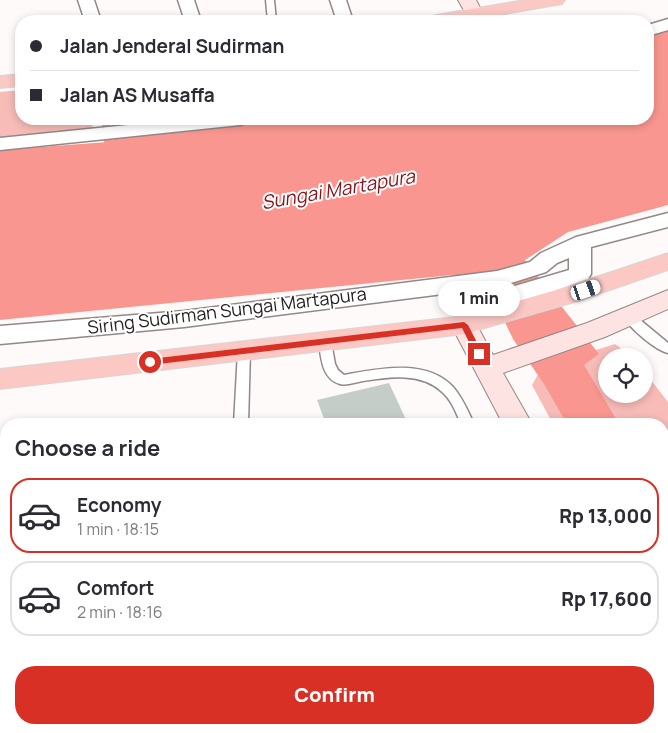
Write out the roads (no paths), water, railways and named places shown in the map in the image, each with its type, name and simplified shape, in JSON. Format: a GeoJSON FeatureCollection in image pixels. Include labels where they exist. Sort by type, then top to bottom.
{"type":"FeatureCollection","features":[{"type":"Feature","properties":{"kind":"main road"},"geometry":{"type":"LineString","coordinates":[[452,15],[471,8],[556,0]]}},
{"type":"Feature","properties":{"kind":"main road"},"geometry":{"type":"LineString","coordinates":[[0,82],[15,81]]}},
{"type":"Feature","properties":{"kind":"main road"},"geometry":{"type":"LineString","coordinates":[[0,379],[325,342],[475,315],[563,288],[668,261]]}},
{"type":"Feature","properties":{"kind":"main road"},"geometry":{"type":"LineString","coordinates":[[486,368],[596,330],[668,299]]}},
{"type":"Feature","properties":{"kind":"main road"},"geometry":{"type":"LineString","coordinates":[[475,315],[486,368],[515,418]]}},
{"type":"Feature","properties":{"kind":"street"},"geometry":{"type":"LineString","coordinates":[[86,0],[91,15]]}},
{"type":"Feature","properties":{"kind":"street"},"geometry":{"type":"LineString","coordinates":[[186,0],[191,15]]}},
{"type":"Feature","properties":{"kind":"street"},"geometry":{"type":"LineString","coordinates":[[338,0],[343,15]]}},
{"type":"Feature","properties":{"kind":"street"},"geometry":{"type":"LineString","coordinates":[[654,29],[668,24]]}},
{"type":"Feature","properties":{"kind":"street"},"geometry":{"type":"LineString","coordinates":[[0,144],[182,125]]}},
{"type":"Feature","properties":{"kind":"street"},"geometry":{"type":"LineString","coordinates":[[563,288],[580,274],[580,244],[668,220]]}},
{"type":"Feature","properties":{"kind":"street","name":"Siring Sudirman Sungai Martapura"},"geometry":{"type":"LineString","coordinates":[[0,335],[184,319],[498,279],[538,267],[549,258],[580,244]]}},
{"type":"Feature","properties":{"kind":"lane"},"geometry":{"type":"LineString","coordinates":[[270,0],[271,15]]}},
{"type":"Feature","properties":{"kind":"lane"},"geometry":{"type":"LineString","coordinates":[[629,317],[640,328],[668,349]]}},
{"type":"Feature","properties":{"kind":"lane"},"geometry":{"type":"LineString","coordinates":[[325,342],[329,368],[336,377],[343,380],[392,372],[428,376],[446,387],[465,418]]}},
{"type":"Feature","properties":{"kind":"lane"},"geometry":{"type":"LineString","coordinates":[[241,418],[244,351]]}},
{"type":"Feature","properties":{"kind":"water","name":"Sungai Martapura"},"geometry":{"type":"Polygon","coordinates":[[[668,29],[668,205],[568,232],[525,260],[598,353],[598,355],[584,365],[598,389],[598,403],[607,403],[615,418],[564,418],[544,384],[513,339],[493,297],[476,275],[452,275],[0,320],[0,150],[108,142],[117,138],[232,125],[654,125],[654,35],[668,29]]]}},
{"type":"Feature","properties":{"kind":"waterway"},"geometry":{"type":"LineString","coordinates":[[106,125],[110,155]]}}]}
